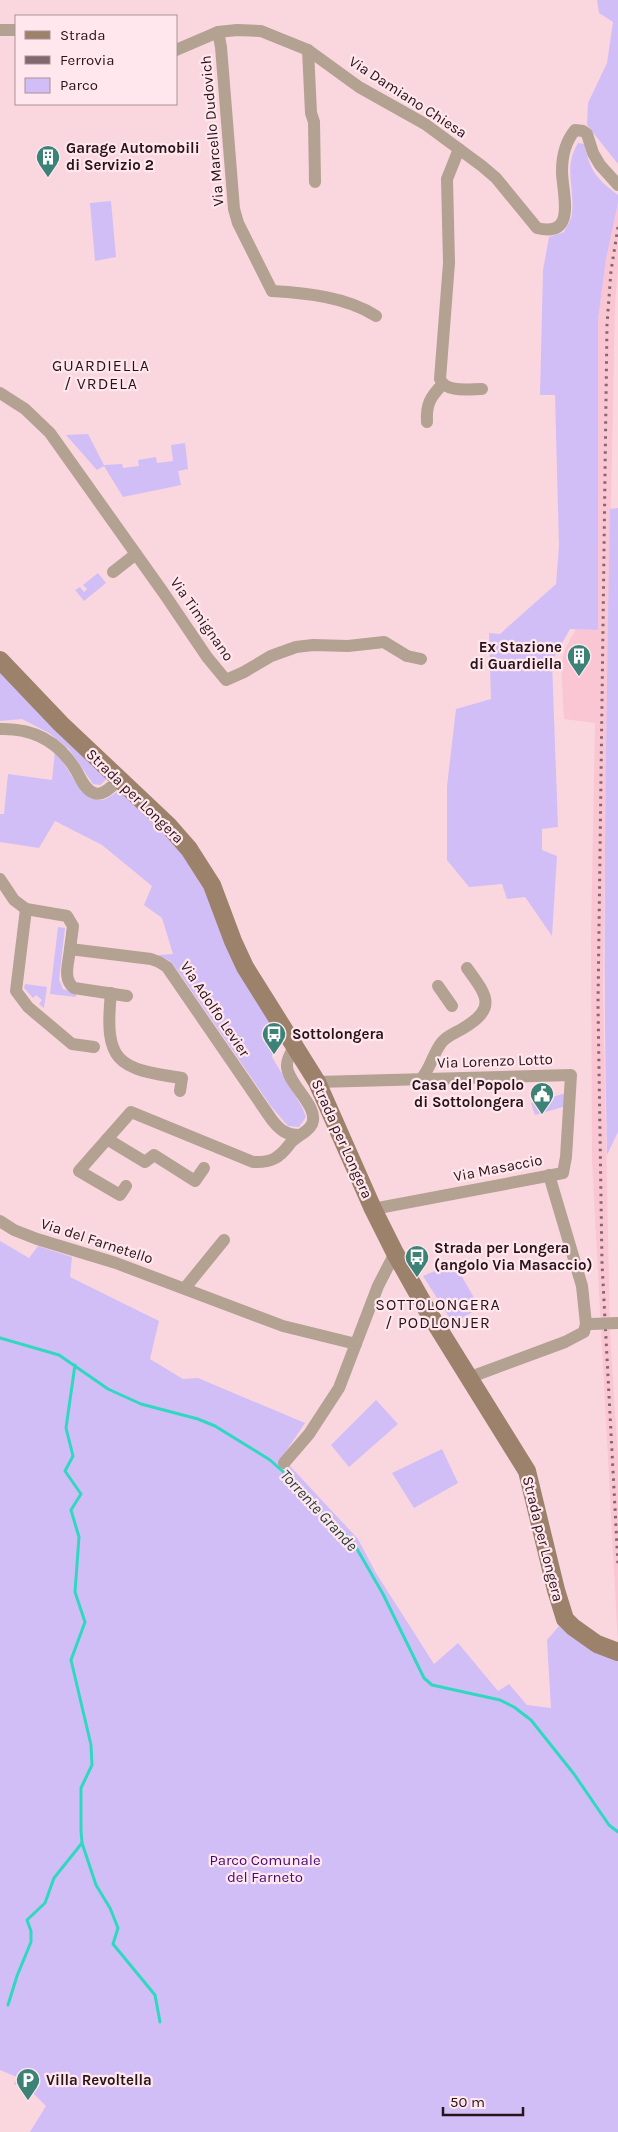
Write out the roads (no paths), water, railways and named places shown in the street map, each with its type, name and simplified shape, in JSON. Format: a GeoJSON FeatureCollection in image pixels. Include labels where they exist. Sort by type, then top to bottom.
{"type":"FeatureCollection","features":[{"type":"Feature","properties":{"kind":"street"},"geometry":{"type":"LineString","coordinates":[[0,30],[15,30]]}},
{"type":"Feature","properties":{"kind":"street","name":"Via Damiano Chiesa"},"geometry":{"type":"LineString","coordinates":[[178,49],[218,32],[237,30],[261,32],[308,50],[353,83],[425,124],[459,149],[496,178],[520,210],[537,228],[547,230],[555,227],[563,220],[566,212],[562,170],[567,143],[575,130],[587,134],[593,153],[600,165],[618,185]]}},
{"type":"Feature","properties":{"kind":"street","name":"Via Marcello Dudovich"},"geometry":{"type":"LineString","coordinates":[[218,32],[221,47],[234,209],[238,223],[272,291],[296,292],[337,301],[370,312],[376,316]]}},
{"type":"Feature","properties":{"kind":"street"},"geometry":{"type":"LineString","coordinates":[[308,50],[311,113],[314,122],[315,182]]}},
{"type":"Feature","properties":{"kind":"street"},"geometry":{"type":"LineString","coordinates":[[459,149],[447,179],[449,263],[440,379],[442,385],[449,388],[482,390]]}},
{"type":"Feature","properties":{"kind":"street"},"geometry":{"type":"LineString","coordinates":[[427,422],[426,408],[429,400],[442,385]]}},
{"type":"Feature","properties":{"kind":"street","name":"Via Timignano"},"geometry":{"type":"LineString","coordinates":[[0,393],[25,410],[50,433],[207,657],[226,680],[271,656],[296,647],[313,645],[348,646],[384,642],[408,656],[421,659]]}},
{"type":"Feature","properties":{"kind":"street"},"geometry":{"type":"LineString","coordinates":[[113,572],[136,554]]}},
{"type":"Feature","properties":{"kind":"street","name":"Strada per Longera"},"geometry":{"type":"LineString","coordinates":[[0,660],[61,724],[168,825],[189,849],[212,885],[245,967],[294,1047],[318,1082],[373,1209],[396,1253],[427,1310],[527,1471],[556,1590],[565,1619],[578,1632],[597,1644],[618,1652]]}},
{"type":"Feature","properties":{"kind":"street"},"geometry":{"type":"LineString","coordinates":[[0,729],[31,732],[52,740],[70,759],[87,788],[95,794],[102,793],[120,779]]}},
{"type":"Feature","properties":{"kind":"street"},"geometry":{"type":"LineString","coordinates":[[0,879],[14,900],[26,909],[67,916],[73,926],[67,975],[70,985],[74,988],[127,996]]}},
{"type":"Feature","properties":{"kind":"street"},"geometry":{"type":"LineString","coordinates":[[26,909],[16,991],[28,1007],[72,1044],[94,1047]]}},
{"type":"Feature","properties":{"kind":"street","name":"Via Adolfo Levier"},"geometry":{"type":"LineString","coordinates":[[70,949],[150,960],[159,962],[167,967],[259,1102],[282,1131],[291,1135],[299,1135]]}},
{"type":"Feature","properties":{"kind":"street","name":"Via Lorenzo Lotto"},"geometry":{"type":"LineString","coordinates":[[421,1079],[432,1065],[443,1042],[476,1020],[485,1010],[487,1005],[486,995],[467,968]]}},
{"type":"Feature","properties":{"kind":"street"},"geometry":{"type":"LineString","coordinates":[[438,986],[452,1006]]}},
{"type":"Feature","properties":{"kind":"street"},"geometry":{"type":"LineString","coordinates":[[111,993],[109,1029],[111,1041],[121,1060],[144,1073],[182,1078],[180,1091]]}},
{"type":"Feature","properties":{"kind":"street"},"geometry":{"type":"LineString","coordinates":[[126,1186],[120,1196],[79,1170],[132,1112],[253,1162],[278,1158],[299,1135],[307,1130],[312,1124],[314,1116],[287,1070],[288,1057],[294,1047]]}},
{"type":"Feature","properties":{"kind":"street","name":"Via Lorenzo Lotto"},"geometry":{"type":"LineString","coordinates":[[318,1082],[571,1075]]}},
{"type":"Feature","properties":{"kind":"street","name":"Via Masaccio"},"geometry":{"type":"LineString","coordinates":[[373,1209],[562,1173],[565,1165],[571,1075]]}},
{"type":"Feature","properties":{"kind":"street"},"geometry":{"type":"LineString","coordinates":[[107,1138],[145,1162],[154,1155],[161,1144]]}},
{"type":"Feature","properties":{"kind":"street"},"geometry":{"type":"LineString","coordinates":[[154,1155],[195,1181],[204,1168]]}},
{"type":"Feature","properties":{"kind":"street"},"geometry":{"type":"LineString","coordinates":[[468,1378],[565,1342],[584,1332],[588,1324],[582,1286],[549,1175]]}},
{"type":"Feature","properties":{"kind":"street","name":"Via del Farnetello"},"geometry":{"type":"LineString","coordinates":[[0,1221],[14,1230],[37,1239],[116,1263],[283,1326],[356,1344]]}},
{"type":"Feature","properties":{"kind":"street"},"geometry":{"type":"LineString","coordinates":[[186,1288],[224,1240]]}},
{"type":"Feature","properties":{"kind":"street"},"geometry":{"type":"LineString","coordinates":[[284,1463],[309,1434],[339,1388],[378,1286],[396,1253]]}},
{"type":"Feature","properties":{"kind":"street"},"geometry":{"type":"LineString","coordinates":[[588,1324],[618,1323]]}},
{"type":"Feature","properties":{"kind":"waterway","name":"Torrente Grande"},"geometry":{"type":"LineString","coordinates":[[0,1338],[59,1355],[108,1389],[141,1404],[198,1419],[215,1426],[270,1460],[289,1477],[300,1492],[353,1542],[383,1594],[424,1678],[432,1685],[500,1700],[514,1707],[531,1720],[574,1774],[609,1825],[618,1832]]}},
{"type":"Feature","properties":{"kind":"waterway"},"geometry":{"type":"LineString","coordinates":[[8,2005],[31,1942],[31,1931],[27,1920],[45,1903],[54,1878],[82,1843],[81,1788],[92,1765],[91,1745],[71,1660],[85,1622],[75,1592],[79,1537],[71,1510],[81,1494],[65,1471],[73,1456],[66,1428],[75,1365]]}},
{"type":"Feature","properties":{"kind":"waterway"},"geometry":{"type":"LineString","coordinates":[[82,1843],[96,1885],[110,1908],[118,1928],[113,1944],[155,1995],[160,2022]]}},
{"type":"Feature","properties":{"kind":"railway"},"geometry":{"type":"LineString","coordinates":[[618,227],[611,271],[607,324],[598,1004],[602,1263],[618,1565]]}},
{"type":"Feature","properties":{"kind":"place","name":"Garage Automobili di Servizio 2"},"geometry":{"type":"Point","coordinates":[48,178]}},
{"type":"Feature","properties":{"kind":"place","name":"Ex Stazione di Guardiella"},"geometry":{"type":"Point","coordinates":[579,677]}},
{"type":"Feature","properties":{"kind":"place","name":"Sottolongera"},"geometry":{"type":"Point","coordinates":[274,1055]}},
{"type":"Feature","properties":{"kind":"place","name":"Casa del Popolo di Sottolongera"},"geometry":{"type":"Point","coordinates":[542,1115]}},
{"type":"Feature","properties":{"kind":"place","name":"Strada per Longera (angolo Via Masaccio)"},"geometry":{"type":"Point","coordinates":[417,1278]}},
{"type":"Feature","properties":{"kind":"place","name":"Villa Revoltella"},"geometry":{"type":"Point","coordinates":[28,2101]}},
{"type":"Feature","properties":{"kind":"district","name":"GUARDIELLA / VRDELA"},"geometry":{"type":"Point","coordinates":[101,374]}},
{"type":"Feature","properties":{"kind":"district","name":"SOTTOLONGERA / PODLONJER"},"geometry":{"type":"Point","coordinates":[438,1313]}},
{"type":"Feature","properties":{"kind":"park label","name":"Parco Comunale del Farneto"},"geometry":{"type":"Point","coordinates":[265,1868]}}]}
